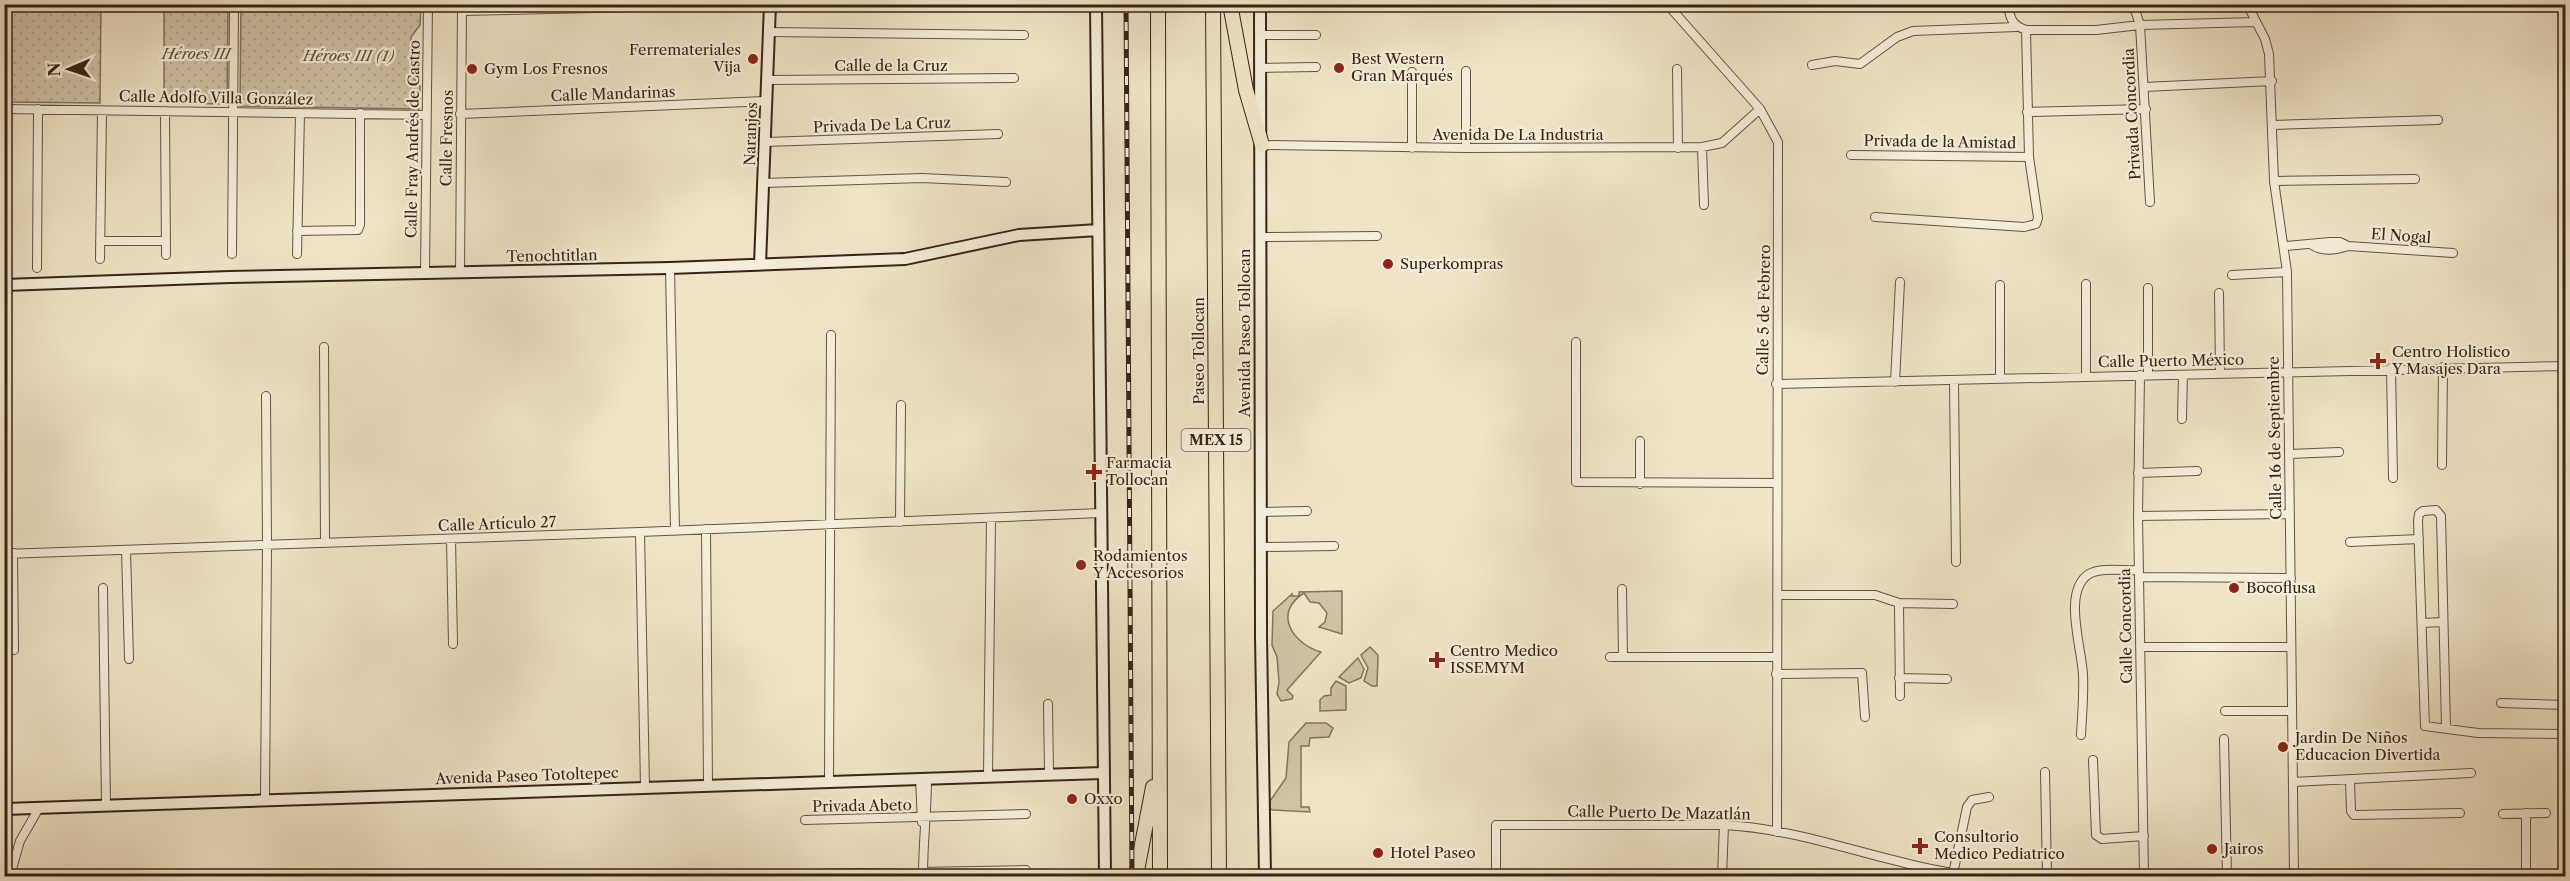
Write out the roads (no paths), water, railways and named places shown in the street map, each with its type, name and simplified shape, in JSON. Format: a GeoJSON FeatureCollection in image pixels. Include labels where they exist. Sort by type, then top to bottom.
{"type":"FeatureCollection","features":[{"type":"Feature","properties":{"kind":"highway"},"geometry":{"type":"LineString","coordinates":[[1158,4],[1160,876]]}},
{"type":"Feature","properties":{"kind":"highway","name":"Paseo Tollocan"},"geometry":{"type":"LineString","coordinates":[[1213,4],[1219,876]]}},
{"type":"Feature","properties":{"kind":"highway"},"geometry":{"type":"LineString","coordinates":[[1230,4],[1246,90],[1262,145]]}},
{"type":"Feature","properties":{"kind":"highway"},"geometry":{"type":"LineString","coordinates":[[1136,876],[1159,743]]}},
{"type":"Feature","properties":{"kind":"main road","name":"Naranjos"},"geometry":{"type":"LineString","coordinates":[[760,264],[768,80],[767,4]]}},
{"type":"Feature","properties":{"kind":"main road"},"geometry":{"type":"LineString","coordinates":[[1096,4],[1104,876]]}},
{"type":"Feature","properties":{"kind":"main road","name":"Avenida Paseo Tollocan"},"geometry":{"type":"LineString","coordinates":[[1260,4],[1262,145],[1260,512],[1265,876]]}},
{"type":"Feature","properties":{"kind":"main road","name":"Tenochtitlan"},"geometry":{"type":"LineString","coordinates":[[4,285],[230,277],[670,268],[905,259],[1019,234],[1098,230]]}},
{"type":"Feature","properties":{"kind":"main road","name":"Avenida Paseo Totoltepec"},"geometry":{"type":"LineString","coordinates":[[4,809],[1103,772]]}},
{"type":"Feature","properties":{"kind":"street"},"geometry":{"type":"LineString","coordinates":[[232,254],[234,4]]}},
{"type":"Feature","properties":{"kind":"street","name":"Calle Fray Andrés de Castro"},"geometry":{"type":"LineString","coordinates":[[426,273],[428,4]]}},
{"type":"Feature","properties":{"kind":"street"},"geometry":{"type":"LineString","coordinates":[[462,8],[767,4]]}},
{"type":"Feature","properties":{"kind":"street","name":"Calle 5 de Febrero"},"geometry":{"type":"LineString","coordinates":[[1667,4],[1760,109],[1774,131],[1779,148],[1776,384],[1777,832]]}},
{"type":"Feature","properties":{"kind":"street"},"geometry":{"type":"LineString","coordinates":[[2008,4],[2010,19],[2016,27]]}},
{"type":"Feature","properties":{"kind":"street"},"geometry":{"type":"LineString","coordinates":[[2133,4],[2140,25]]}},
{"type":"Feature","properties":{"kind":"street","name":"Calle 16 de Septiembre"},"geometry":{"type":"LineString","coordinates":[[2247,4],[2268,46],[2272,81],[2274,181],[2287,272],[2294,876]]}},
{"type":"Feature","properties":{"kind":"street","name":"Calle Fresnos"},"geometry":{"type":"LineString","coordinates":[[460,273],[462,8]]}},
{"type":"Feature","properties":{"kind":"street"},"geometry":{"type":"LineString","coordinates":[[1812,65],[1835,61],[1860,64],[1897,37],[1913,31],[2016,27],[2026,30],[2096,30],[2140,25],[2256,22]]}},
{"type":"Feature","properties":{"kind":"street","name":"Privada Concordia"},"geometry":{"type":"LineString","coordinates":[[2140,25],[2150,202]]}},
{"type":"Feature","properties":{"kind":"street","name":"Privada de la Amistad"},"geometry":{"type":"LineString","coordinates":[[1875,217],[2032,226],[2038,218],[2029,157],[2026,30]]}},
{"type":"Feature","properties":{"kind":"street"},"geometry":{"type":"LineString","coordinates":[[769,32],[1024,35]]}},
{"type":"Feature","properties":{"kind":"street"},"geometry":{"type":"LineString","coordinates":[[1261,36],[1316,35]]}},
{"type":"Feature","properties":{"kind":"street"},"geometry":{"type":"LineString","coordinates":[[1261,68],[1316,67]]}},
{"type":"Feature","properties":{"kind":"street"},"geometry":{"type":"LineString","coordinates":[[1677,69],[1678,148]]}},
{"type":"Feature","properties":{"kind":"street"},"geometry":{"type":"LineString","coordinates":[[1466,71],[1466,148]]}},
{"type":"Feature","properties":{"kind":"street"},"geometry":{"type":"LineString","coordinates":[[1412,72],[1412,148]]}},
{"type":"Feature","properties":{"kind":"street","name":"Calle de la Cruz"},"geometry":{"type":"LineString","coordinates":[[768,80],[1014,78]]}},
{"type":"Feature","properties":{"kind":"street"},"geometry":{"type":"LineString","coordinates":[[2144,87],[2272,81]]}},
{"type":"Feature","properties":{"kind":"street","name":"Calle Mandarinas"},"geometry":{"type":"LineString","coordinates":[[460,114],[767,101]]}},
{"type":"Feature","properties":{"kind":"street","name":"Calle Adolfo Villa González"},"geometry":{"type":"LineString","coordinates":[[4,109],[427,115]]}},
{"type":"Feature","properties":{"kind":"street"},"geometry":{"type":"LineString","coordinates":[[37,268],[38,109]]}},
{"type":"Feature","properties":{"kind":"street","name":"Avenida De La Industria"},"geometry":{"type":"LineString","coordinates":[[1262,145],[1412,148],[1702,147],[1722,143],[1760,109]]}},
{"type":"Feature","properties":{"kind":"street"},"geometry":{"type":"LineString","coordinates":[[2027,112],[2146,109]]}},
{"type":"Feature","properties":{"kind":"street"},"geometry":{"type":"LineString","coordinates":[[100,259],[102,111]]}},
{"type":"Feature","properties":{"kind":"street"},"geometry":{"type":"LineString","coordinates":[[165,111],[166,255]]}},
{"type":"Feature","properties":{"kind":"street"},"geometry":{"type":"LineString","coordinates":[[297,254],[300,113]]}},
{"type":"Feature","properties":{"kind":"street"},"geometry":{"type":"LineString","coordinates":[[297,231],[358,230],[360,225],[360,113]]}},
{"type":"Feature","properties":{"kind":"street"},"geometry":{"type":"LineString","coordinates":[[2273,125],[2438,120]]}},
{"type":"Feature","properties":{"kind":"street","name":"Privada De La Cruz"},"geometry":{"type":"LineString","coordinates":[[766,142],[998,134]]}},
{"type":"Feature","properties":{"kind":"street"},"geometry":{"type":"LineString","coordinates":[[1702,147],[1704,205]]}},
{"type":"Feature","properties":{"kind":"street","name":"Privada de la Amistad"},"geometry":{"type":"LineString","coordinates":[[1851,155],[2029,157]]}},
{"type":"Feature","properties":{"kind":"street"},"geometry":{"type":"LineString","coordinates":[[764,183],[922,178],[1006,182]]}},
{"type":"Feature","properties":{"kind":"street"},"geometry":{"type":"LineString","coordinates":[[2274,181],[2415,179]]}},
{"type":"Feature","properties":{"kind":"street"},"geometry":{"type":"LineString","coordinates":[[1260,237],[1377,236]]}},
{"type":"Feature","properties":{"kind":"street"},"geometry":{"type":"LineString","coordinates":[[100,241],[166,241]]}},
{"type":"Feature","properties":{"kind":"street","name":"El Nogal"},"geometry":{"type":"LineString","coordinates":[[2284,246],[2340,242],[2348,246],[2452,252]]}},
{"type":"Feature","properties":{"kind":"street"},"geometry":{"type":"LineString","coordinates":[[670,268],[675,531]]}},
{"type":"Feature","properties":{"kind":"street"},"geometry":{"type":"LineString","coordinates":[[2232,275],[2287,272]]}},
{"type":"Feature","properties":{"kind":"street"},"geometry":{"type":"LineString","coordinates":[[1895,382],[1900,282]]}},
{"type":"Feature","properties":{"kind":"street"},"geometry":{"type":"LineString","coordinates":[[2086,284],[2086,376]]}},
{"type":"Feature","properties":{"kind":"street"},"geometry":{"type":"LineString","coordinates":[[2000,285],[2000,378]]}},
{"type":"Feature","properties":{"kind":"street","name":"Calle Concordia"},"geometry":{"type":"LineString","coordinates":[[2144,876],[2138,473],[2148,288]]}},
{"type":"Feature","properties":{"kind":"street"},"geometry":{"type":"LineString","coordinates":[[2218,293],[2220,373]]}},
{"type":"Feature","properties":{"kind":"street"},"geometry":{"type":"LineString","coordinates":[[829,780],[831,335]]}},
{"type":"Feature","properties":{"kind":"street"},"geometry":{"type":"LineString","coordinates":[[1575,342],[1576,482],[1777,483]]}},
{"type":"Feature","properties":{"kind":"street"},"geometry":{"type":"LineString","coordinates":[[324,347],[325,543]]}},
{"type":"Feature","properties":{"kind":"street","name":"Calle Puerto México"},"geometry":{"type":"LineString","coordinates":[[1776,384],[2391,368],[2565,366]]}},
{"type":"Feature","properties":{"kind":"street"},"geometry":{"type":"LineString","coordinates":[[2442,465],[2443,367]]}},
{"type":"Feature","properties":{"kind":"street"},"geometry":{"type":"LineString","coordinates":[[2391,368],[2393,478]]}},
{"type":"Feature","properties":{"kind":"street"},"geometry":{"type":"LineString","coordinates":[[2182,419],[2183,375]]}},
{"type":"Feature","properties":{"kind":"street"},"geometry":{"type":"LineString","coordinates":[[1954,380],[1956,562]]}},
{"type":"Feature","properties":{"kind":"street"},"geometry":{"type":"LineString","coordinates":[[265,799],[266,396]]}},
{"type":"Feature","properties":{"kind":"street"},"geometry":{"type":"LineString","coordinates":[[900,522],[901,405]]}},
{"type":"Feature","properties":{"kind":"street"},"geometry":{"type":"LineString","coordinates":[[1640,441],[1640,484]]}},
{"type":"Feature","properties":{"kind":"street"},"geometry":{"type":"LineString","coordinates":[[2289,454],[2338,452]]}},
{"type":"Feature","properties":{"kind":"street"},"geometry":{"type":"LineString","coordinates":[[2138,473],[2197,471]]}},
{"type":"Feature","properties":{"kind":"street"},"geometry":{"type":"LineString","coordinates":[[2446,727],[2441,516],[2436,510],[2423,510],[2419,514],[2419,539],[2425,724],[2428,728],[2446,727],[2485,734],[2565,734]]}},
{"type":"Feature","properties":{"kind":"street"},"geometry":{"type":"LineString","coordinates":[[1260,512],[1307,511]]}},
{"type":"Feature","properties":{"kind":"street","name":"Calle Artículo 27"},"geometry":{"type":"LineString","coordinates":[[9,554],[675,531],[1101,513]]}},
{"type":"Feature","properties":{"kind":"street"},"geometry":{"type":"LineString","coordinates":[[2138,516],[2289,514]]}},
{"type":"Feature","properties":{"kind":"street"},"geometry":{"type":"LineString","coordinates":[[988,776],[991,518]]}},
{"type":"Feature","properties":{"kind":"street"},"geometry":{"type":"LineString","coordinates":[[706,529],[708,786]]}},
{"type":"Feature","properties":{"kind":"street"},"geometry":{"type":"LineString","coordinates":[[640,532],[645,788]]}},
{"type":"Feature","properties":{"kind":"street"},"geometry":{"type":"LineString","coordinates":[[452,539],[453,644]]}},
{"type":"Feature","properties":{"kind":"street"},"geometry":{"type":"LineString","coordinates":[[2350,542],[2419,539]]}},
{"type":"Feature","properties":{"kind":"street"},"geometry":{"type":"LineString","coordinates":[[1261,547],[1335,546]]}},
{"type":"Feature","properties":{"kind":"street"},"geometry":{"type":"LineString","coordinates":[[126,550],[129,659]]}},
{"type":"Feature","properties":{"kind":"street"},"geometry":{"type":"LineString","coordinates":[[9,554],[14,650]]}},
{"type":"Feature","properties":{"kind":"street"},"geometry":{"type":"LineString","coordinates":[[2081,735],[2083,672],[2077,638],[2076,590],[2083,579],[2094,572],[2291,578]]}},
{"type":"Feature","properties":{"kind":"street"},"geometry":{"type":"LineString","coordinates":[[103,588],[106,805]]}},
{"type":"Feature","properties":{"kind":"street"},"geometry":{"type":"LineString","coordinates":[[1622,589],[1623,657]]}},
{"type":"Feature","properties":{"kind":"street"},"geometry":{"type":"LineString","coordinates":[[1777,595],[1875,595],[1899,603],[1953,604]]}},
{"type":"Feature","properties":{"kind":"street"},"geometry":{"type":"LineString","coordinates":[[1899,603],[1900,696]]}},
{"type":"Feature","properties":{"kind":"street"},"geometry":{"type":"LineString","coordinates":[[2422,622],[2444,622]]}},
{"type":"Feature","properties":{"kind":"street"},"geometry":{"type":"LineString","coordinates":[[2140,647],[2292,647]]}},
{"type":"Feature","properties":{"kind":"street"},"geometry":{"type":"LineString","coordinates":[[1610,657],[1776,657]]}},
{"type":"Feature","properties":{"kind":"street"},"geometry":{"type":"LineString","coordinates":[[1776,674],[1862,673],[1865,717]]}},
{"type":"Feature","properties":{"kind":"street"},"geometry":{"type":"LineString","coordinates":[[1899,678],[1947,679]]}},
{"type":"Feature","properties":{"kind":"street"},"geometry":{"type":"LineString","coordinates":[[2501,703],[2565,705]]}},
{"type":"Feature","properties":{"kind":"street"},"geometry":{"type":"LineString","coordinates":[[1048,704],[1049,773]]}},
{"type":"Feature","properties":{"kind":"street"},"geometry":{"type":"LineString","coordinates":[[2225,711],[2292,711]]}},
{"type":"Feature","properties":{"kind":"street"},"geometry":{"type":"LineString","coordinates":[[2223,739],[2228,876]]}},
{"type":"Feature","properties":{"kind":"street"},"geometry":{"type":"LineString","coordinates":[[2093,760],[2096,835],[2102,838],[2144,836]]}},
{"type":"Feature","properties":{"kind":"street"},"geometry":{"type":"LineString","coordinates":[[2045,772],[2047,876]]}},
{"type":"Feature","properties":{"kind":"street"},"geometry":{"type":"LineString","coordinates":[[2293,782],[2471,773]]}},
{"type":"Feature","properties":{"kind":"street"},"geometry":{"type":"LineString","coordinates":[[923,778],[923,874]]}},
{"type":"Feature","properties":{"kind":"street"},"geometry":{"type":"LineString","coordinates":[[2350,780],[2351,811],[2354,815],[2460,813]]}},
{"type":"Feature","properties":{"kind":"street"},"geometry":{"type":"LineString","coordinates":[[1953,874],[1966,807],[1972,800],[1989,797]]}},
{"type":"Feature","properties":{"kind":"street"},"geometry":{"type":"LineString","coordinates":[[10,876],[20,841],[39,808]]}},
{"type":"Feature","properties":{"kind":"street"},"geometry":{"type":"LineString","coordinates":[[2526,813],[2526,876]]}},
{"type":"Feature","properties":{"kind":"street"},"geometry":{"type":"LineString","coordinates":[[2503,814],[2546,813]]}},
{"type":"Feature","properties":{"kind":"street","name":"Privada Abeto"},"geometry":{"type":"LineString","coordinates":[[805,820],[1026,814]]}},
{"type":"Feature","properties":{"kind":"street","name":"Calle Puerto De Mazatlán"},"geometry":{"type":"LineString","coordinates":[[1494,876],[1496,871],[1496,825],[1724,825],[1777,832],[1953,874],[1970,876]]}},
{"type":"Feature","properties":{"kind":"street"},"geometry":{"type":"LineString","coordinates":[[1591,875],[1722,876],[1724,825]]}},
{"type":"Feature","properties":{"kind":"street"},"geometry":{"type":"LineString","coordinates":[[805,874],[923,874],[1026,870]]}},
{"type":"Feature","properties":{"kind":"railway"},"geometry":{"type":"LineString","coordinates":[[1126,4],[1132,876]]}},
{"type":"Feature","properties":{"kind":"place","name":"Ferremateriales Vija"},"geometry":{"type":"Point","coordinates":[753,59]}},
{"type":"Feature","properties":{"kind":"place","name":"Best Western Gran Marqués"},"geometry":{"type":"Point","coordinates":[1339,68]}},
{"type":"Feature","properties":{"kind":"place","name":"Gym Los Fresnos"},"geometry":{"type":"Point","coordinates":[472,69]}},
{"type":"Feature","properties":{"kind":"place","name":"Superkompras"},"geometry":{"type":"Point","coordinates":[1388,264]}},
{"type":"Feature","properties":{"kind":"place","name":"Centro Holistico Y Masajes Dara"},"geometry":{"type":"Point","coordinates":[2378,361]}},
{"type":"Feature","properties":{"kind":"place","name":"Farmacia Tollocan"},"geometry":{"type":"Point","coordinates":[1094,472]}},
{"type":"Feature","properties":{"kind":"place","name":"Rodamientos Y Accesorios"},"geometry":{"type":"Point","coordinates":[1081,565]}},
{"type":"Feature","properties":{"kind":"place","name":"Bocoflusa"},"geometry":{"type":"Point","coordinates":[2234,588]}},
{"type":"Feature","properties":{"kind":"place","name":"Centro Medico ISSEMYM"},"geometry":{"type":"Point","coordinates":[1437,660]}},
{"type":"Feature","properties":{"kind":"place","name":"Jardin De Niños Educacion Divertida"},"geometry":{"type":"Point","coordinates":[2283,747]}},
{"type":"Feature","properties":{"kind":"place","name":"Oxxo"},"geometry":{"type":"Point","coordinates":[1072,799]}},
{"type":"Feature","properties":{"kind":"place","name":"Consultorio Medico Pediatrico"},"geometry":{"type":"Point","coordinates":[1920,846]}},
{"type":"Feature","properties":{"kind":"place","name":"Jairos"},"geometry":{"type":"Point","coordinates":[2212,849]}},
{"type":"Feature","properties":{"kind":"place","name":"Hotel Paseo"},"geometry":{"type":"Point","coordinates":[1378,853]}},
{"type":"Feature","properties":{"kind":"park label","name":"Héroes III"},"geometry":{"type":"Point","coordinates":[196,54]}},
{"type":"Feature","properties":{"kind":"park label","name":"Héroes III (1)"},"geometry":{"type":"Point","coordinates":[349,56]}}]}
